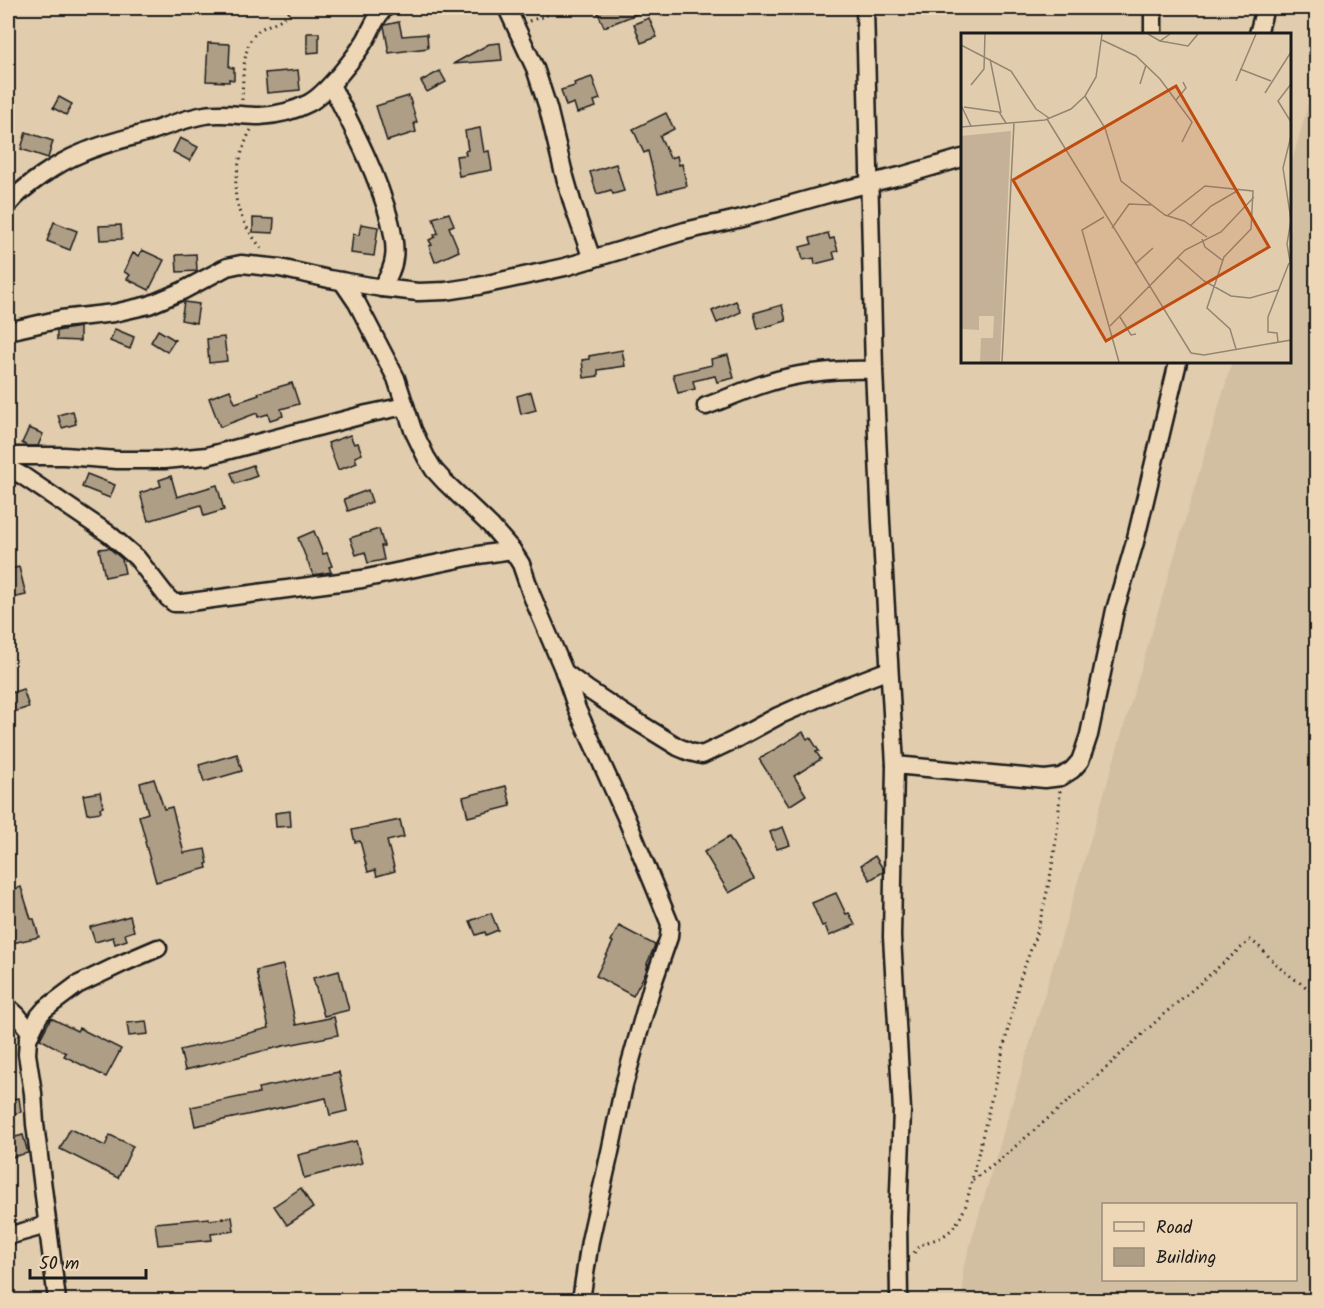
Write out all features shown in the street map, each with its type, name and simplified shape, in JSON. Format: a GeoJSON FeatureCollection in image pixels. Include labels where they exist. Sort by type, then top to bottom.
{"type":"FeatureCollection","features":[{"type":"Feature","properties":{"kind":"street"},"geometry":{"type":"LineString","coordinates":[[8,205],[12,199],[43,174],[82,153],[205,115],[260,116],[295,109],[309,103],[331,85],[357,53],[385,8]]}},
{"type":"Feature","properties":{"kind":"street"},"geometry":{"type":"LineString","coordinates":[[507,8],[535,68],[567,182],[592,259]]}},
{"type":"Feature","properties":{"kind":"street"},"geometry":{"type":"LineString","coordinates":[[865,8],[874,370],[895,765],[892,937],[902,1110],[898,1218],[899,1300]]}},
{"type":"Feature","properties":{"kind":"street"},"geometry":{"type":"LineString","coordinates":[[1153,8],[1153,33]]}},
{"type":"Feature","properties":{"kind":"street"},"geometry":{"type":"LineString","coordinates":[[1258,33],[1265,8]]}},
{"type":"Feature","properties":{"kind":"street"},"geometry":{"type":"LineString","coordinates":[[331,85],[358,137],[385,203],[395,249],[394,260],[382,288]]}},
{"type":"Feature","properties":{"kind":"street"},"geometry":{"type":"LineString","coordinates":[[8,331],[62,319],[114,313],[149,305],[182,291],[227,267],[241,264],[280,268],[382,288],[418,292],[478,286],[566,267],[685,231],[904,176],[961,159]]}},
{"type":"Feature","properties":{"kind":"street"},"geometry":{"type":"LineString","coordinates":[[342,281],[357,303],[396,378],[413,430],[434,470],[491,526],[521,564],[577,708],[670,924],[669,937],[652,986],[624,1085],[590,1241],[581,1300]]}},
{"type":"Feature","properties":{"kind":"street"},"geometry":{"type":"LineString","coordinates":[[895,765],[1045,779],[1061,777],[1072,771],[1080,761],[1089,735],[1115,610],[1135,542],[1178,363]]}},
{"type":"Feature","properties":{"kind":"street"},"geometry":{"type":"LineString","coordinates":[[706,406],[766,383],[799,375],[833,370],[874,370]]}},
{"type":"Feature","properties":{"kind":"street"},"geometry":{"type":"LineString","coordinates":[[8,456],[164,460],[207,456],[405,406]]}},
{"type":"Feature","properties":{"kind":"street"},"geometry":{"type":"LineString","coordinates":[[8,468],[109,534],[137,558],[174,603],[362,579],[512,550]]}},
{"type":"Feature","properties":{"kind":"street"},"geometry":{"type":"LineString","coordinates":[[564,671],[587,689],[678,747],[690,753],[702,755],[787,712],[890,670]]}},
{"type":"Feature","properties":{"kind":"street"},"geometry":{"type":"LineString","coordinates":[[57,1300],[27,1054],[30,1033],[39,1016],[77,985],[158,948]]}},
{"type":"Feature","properties":{"kind":"street"},"geometry":{"type":"LineString","coordinates":[[8,1007],[30,1033]]}},
{"type":"Feature","properties":{"kind":"street"},"geometry":{"type":"LineString","coordinates":[[8,1236],[48,1225]]}},
{"type":"Feature","properties":{"kind":"path"},"geometry":{"type":"LineString","coordinates":[[242,115],[243,72],[249,42],[257,32],[282,20],[291,8]]}},
{"type":"Feature","properties":{"kind":"path"},"geometry":{"type":"LineString","coordinates":[[516,26],[545,16],[556,8]]}},
{"type":"Feature","properties":{"kind":"path"},"geometry":{"type":"LineString","coordinates":[[260,116],[248,135],[244,147],[239,165],[236,197],[254,240],[280,268]]}},
{"type":"Feature","properties":{"kind":"path"},"geometry":{"type":"LineString","coordinates":[[913,1262],[916,1248],[946,1235],[961,1218],[966,1205],[1024,963],[1035,936],[1044,901],[1057,834],[1061,777]]}},
{"type":"Feature","properties":{"kind":"path"},"geometry":{"type":"LineString","coordinates":[[972,1181],[1094,1079],[1250,940],[1284,972],[1317,995]]}},
{"type":"Feature","properties":{"kind":"shaded area"},"geometry":{"type":"Polygon","coordinates":[[[1316,77],[1316,1300],[963,1300],[963,1269],[1232,363],[1291,363],[1291,164],[1316,77]]]}},
{"type":"Feature","properties":{"kind":"building"},"geometry":{"type":"Polygon","coordinates":[[[596,8],[652,8],[604,27],[596,8]]]}},
{"type":"Feature","properties":{"kind":"building"},"geometry":{"type":"Polygon","coordinates":[[[649,18],[657,37],[641,43],[634,24],[649,18]]]}},
{"type":"Feature","properties":{"kind":"building"},"geometry":{"type":"Polygon","coordinates":[[[399,22],[402,36],[427,34],[428,48],[389,53],[384,26],[399,22]]]}},
{"type":"Feature","properties":{"kind":"building"},"geometry":{"type":"Polygon","coordinates":[[[307,33],[319,33],[319,52],[307,53],[307,33]]]}},
{"type":"Feature","properties":{"kind":"building"},"geometry":{"type":"Polygon","coordinates":[[[208,43],[230,44],[229,67],[234,68],[234,80],[229,79],[229,82],[206,81],[208,43]]]}},
{"type":"Feature","properties":{"kind":"building"},"geometry":{"type":"Polygon","coordinates":[[[500,43],[502,60],[453,64],[489,44],[500,43]]]}},
{"type":"Feature","properties":{"kind":"building"},"geometry":{"type":"Polygon","coordinates":[[[298,70],[300,90],[267,93],[265,73],[298,70]]]}},
{"type":"Feature","properties":{"kind":"building"},"geometry":{"type":"Polygon","coordinates":[[[440,71],[446,82],[427,92],[421,81],[440,71]]]}},
{"type":"Feature","properties":{"kind":"building"},"geometry":{"type":"Polygon","coordinates":[[[592,77],[600,99],[594,101],[596,107],[577,113],[574,103],[566,106],[561,90],[592,77]]]}},
{"type":"Feature","properties":{"kind":"building"},"geometry":{"type":"Polygon","coordinates":[[[409,96],[417,122],[414,123],[416,132],[387,141],[376,106],[409,96]]]}},
{"type":"Feature","properties":{"kind":"building"},"geometry":{"type":"Polygon","coordinates":[[[59,97],[72,104],[66,115],[53,108],[59,97]]]}},
{"type":"Feature","properties":{"kind":"building"},"geometry":{"type":"Polygon","coordinates":[[[666,113],[674,129],[660,136],[670,158],[677,156],[679,165],[682,164],[687,186],[658,193],[648,151],[644,153],[633,129],[666,113]]]}},
{"type":"Feature","properties":{"kind":"building"},"geometry":{"type":"Polygon","coordinates":[[[480,128],[484,152],[489,151],[492,170],[459,176],[456,156],[466,155],[465,151],[468,150],[465,131],[480,128]]]}},
{"type":"Feature","properties":{"kind":"building"},"geometry":{"type":"Polygon","coordinates":[[[26,132],[53,141],[48,158],[21,149],[26,132]]]}},
{"type":"Feature","properties":{"kind":"building"},"geometry":{"type":"Polygon","coordinates":[[[180,138],[198,147],[190,161],[173,152],[180,138]]]}},
{"type":"Feature","properties":{"kind":"building"},"geometry":{"type":"Polygon","coordinates":[[[616,164],[624,191],[613,194],[611,190],[597,194],[590,172],[616,164]]]}},
{"type":"Feature","properties":{"kind":"building"},"geometry":{"type":"Polygon","coordinates":[[[449,213],[454,225],[449,227],[459,251],[435,262],[429,246],[432,245],[429,240],[438,233],[433,218],[449,213]]]}},
{"type":"Feature","properties":{"kind":"building"},"geometry":{"type":"Polygon","coordinates":[[[253,218],[274,219],[273,233],[253,232],[253,218]]]}},
{"type":"Feature","properties":{"kind":"building"},"geometry":{"type":"Polygon","coordinates":[[[54,222],[77,231],[70,250],[47,241],[54,222]]]}},
{"type":"Feature","properties":{"kind":"building"},"geometry":{"type":"Polygon","coordinates":[[[361,224],[378,227],[374,256],[351,253],[353,234],[359,235],[361,224]]]}},
{"type":"Feature","properties":{"kind":"building"},"geometry":{"type":"Polygon","coordinates":[[[121,225],[122,239],[100,240],[99,226],[121,225]]]}},
{"type":"Feature","properties":{"kind":"building"},"geometry":{"type":"Polygon","coordinates":[[[828,233],[830,239],[834,238],[838,251],[833,252],[835,259],[815,264],[814,258],[803,260],[800,247],[812,244],[810,238],[828,233]]]}},
{"type":"Feature","properties":{"kind":"building"},"geometry":{"type":"Polygon","coordinates":[[[142,250],[164,260],[149,290],[127,279],[130,275],[124,272],[133,253],[139,256],[142,250]]]}},
{"type":"Feature","properties":{"kind":"building"},"geometry":{"type":"Polygon","coordinates":[[[196,254],[197,271],[177,272],[176,255],[196,254]]]}},
{"type":"Feature","properties":{"kind":"building"},"geometry":{"type":"Polygon","coordinates":[[[736,301],[741,312],[717,323],[712,311],[736,301]]]}},
{"type":"Feature","properties":{"kind":"building"},"geometry":{"type":"Polygon","coordinates":[[[184,302],[199,304],[196,323],[181,320],[184,302]]]}},
{"type":"Feature","properties":{"kind":"building"},"geometry":{"type":"Polygon","coordinates":[[[782,305],[786,321],[758,329],[754,313],[782,305]]]}},
{"type":"Feature","properties":{"kind":"building"},"geometry":{"type":"Polygon","coordinates":[[[80,327],[80,341],[57,340],[57,331],[80,327]]]}},
{"type":"Feature","properties":{"kind":"building"},"geometry":{"type":"Polygon","coordinates":[[[115,329],[134,337],[130,349],[110,341],[115,329]]]}},
{"type":"Feature","properties":{"kind":"building"},"geometry":{"type":"Polygon","coordinates":[[[158,330],[175,340],[167,352],[151,342],[158,330]]]}},
{"type":"Feature","properties":{"kind":"building"},"geometry":{"type":"Polygon","coordinates":[[[224,337],[227,361],[209,363],[207,339],[224,337]]]}},
{"type":"Feature","properties":{"kind":"building"},"geometry":{"type":"Polygon","coordinates":[[[622,350],[625,366],[598,370],[598,376],[584,378],[582,360],[589,359],[589,356],[622,350]]]}},
{"type":"Feature","properties":{"kind":"building"},"geometry":{"type":"Polygon","coordinates":[[[728,355],[734,378],[717,382],[715,376],[693,381],[695,389],[678,393],[673,374],[712,365],[711,359],[728,355]]]}},
{"type":"Feature","properties":{"kind":"building"},"geometry":{"type":"Polygon","coordinates":[[[292,383],[299,404],[281,409],[283,416],[270,420],[268,414],[258,417],[257,413],[220,427],[209,398],[230,390],[235,403],[259,395],[258,393],[292,383]]]}},
{"type":"Feature","properties":{"kind":"building"},"geometry":{"type":"Polygon","coordinates":[[[531,392],[536,410],[521,414],[517,396],[531,392]]]}},
{"type":"Feature","properties":{"kind":"building"},"geometry":{"type":"Polygon","coordinates":[[[73,411],[76,424],[62,428],[58,415],[73,411]]]}},
{"type":"Feature","properties":{"kind":"building"},"geometry":{"type":"Polygon","coordinates":[[[29,428],[43,434],[38,446],[27,446],[22,443],[29,428]]]}},
{"type":"Feature","properties":{"kind":"building"},"geometry":{"type":"Polygon","coordinates":[[[350,435],[354,444],[358,443],[362,454],[355,457],[357,463],[338,470],[328,443],[350,435]]]}},
{"type":"Feature","properties":{"kind":"building"},"geometry":{"type":"Polygon","coordinates":[[[253,465],[257,476],[235,484],[231,473],[253,465]]]}},
{"type":"Feature","properties":{"kind":"building"},"geometry":{"type":"Polygon","coordinates":[[[87,474],[115,485],[110,498],[82,487],[87,474]]]}},
{"type":"Feature","properties":{"kind":"building"},"geometry":{"type":"Polygon","coordinates":[[[171,476],[177,497],[217,485],[224,510],[204,516],[201,505],[148,521],[140,493],[161,486],[159,480],[171,476]]]}},
{"type":"Feature","properties":{"kind":"building"},"geometry":{"type":"Polygon","coordinates":[[[368,490],[372,502],[348,511],[344,499],[368,490]]]}},
{"type":"Feature","properties":{"kind":"building"},"geometry":{"type":"Polygon","coordinates":[[[379,529],[384,546],[381,546],[384,560],[368,563],[365,552],[356,555],[350,538],[379,529]]]}},
{"type":"Feature","properties":{"kind":"building"},"geometry":{"type":"Polygon","coordinates":[[[314,531],[323,554],[327,553],[332,566],[329,567],[331,572],[313,575],[298,538],[314,531]]]}},
{"type":"Feature","properties":{"kind":"building"},"geometry":{"type":"Polygon","coordinates":[[[109,548],[122,559],[125,573],[105,577],[99,549],[109,548]]]}},
{"type":"Feature","properties":{"kind":"building"},"geometry":{"type":"Polygon","coordinates":[[[19,567],[26,595],[8,599],[8,570],[19,567]]]}},
{"type":"Feature","properties":{"kind":"building"},"geometry":{"type":"Polygon","coordinates":[[[23,689],[29,707],[8,714],[8,694],[23,689]]]}},
{"type":"Feature","properties":{"kind":"building"},"geometry":{"type":"Polygon","coordinates":[[[803,732],[807,739],[810,737],[821,759],[794,776],[806,795],[789,806],[759,759],[803,732]]]}},
{"type":"Feature","properties":{"kind":"building"},"geometry":{"type":"Polygon","coordinates":[[[237,754],[242,771],[204,782],[199,765],[237,754]]]}},
{"type":"Feature","properties":{"kind":"building"},"geometry":{"type":"Polygon","coordinates":[[[154,779],[164,809],[172,807],[184,853],[205,849],[207,868],[156,882],[139,816],[148,813],[140,783],[154,779]]]}},
{"type":"Feature","properties":{"kind":"building"},"geometry":{"type":"Polygon","coordinates":[[[506,786],[511,806],[468,817],[463,797],[506,786]]]}},
{"type":"Feature","properties":{"kind":"building"},"geometry":{"type":"Polygon","coordinates":[[[100,792],[103,807],[100,808],[101,812],[87,814],[83,795],[100,792]]]}},
{"type":"Feature","properties":{"kind":"building"},"geometry":{"type":"Polygon","coordinates":[[[290,811],[291,826],[276,827],[275,813],[290,811]]]}},
{"type":"Feature","properties":{"kind":"building"},"geometry":{"type":"Polygon","coordinates":[[[400,820],[404,837],[387,841],[395,871],[377,876],[375,870],[368,872],[360,841],[355,842],[352,830],[400,820]]]}},
{"type":"Feature","properties":{"kind":"building"},"geometry":{"type":"Polygon","coordinates":[[[783,827],[790,845],[777,849],[770,832],[783,827]]]}},
{"type":"Feature","properties":{"kind":"building"},"geometry":{"type":"Polygon","coordinates":[[[729,837],[754,879],[729,893],[704,852],[729,837]]]}},
{"type":"Feature","properties":{"kind":"building"},"geometry":{"type":"Polygon","coordinates":[[[875,856],[883,872],[870,880],[861,865],[875,856]]]}},
{"type":"Feature","properties":{"kind":"building"},"geometry":{"type":"Polygon","coordinates":[[[21,887],[39,937],[8,944],[8,891],[21,887]]]}},
{"type":"Feature","properties":{"kind":"building"},"geometry":{"type":"Polygon","coordinates":[[[836,893],[846,914],[849,913],[855,925],[829,936],[812,903],[836,893]]]}},
{"type":"Feature","properties":{"kind":"building"},"geometry":{"type":"Polygon","coordinates":[[[491,913],[498,930],[486,935],[485,932],[476,935],[470,921],[491,913]]]}},
{"type":"Feature","properties":{"kind":"building"},"geometry":{"type":"Polygon","coordinates":[[[130,916],[134,931],[125,934],[127,940],[115,944],[113,937],[95,942],[90,927],[130,916]]]}},
{"type":"Feature","properties":{"kind":"building"},"geometry":{"type":"Polygon","coordinates":[[[619,926],[655,945],[646,972],[633,996],[596,976],[619,926]]]}},
{"type":"Feature","properties":{"kind":"building"},"geometry":{"type":"Polygon","coordinates":[[[283,965],[296,1025],[334,1017],[338,1035],[185,1070],[180,1050],[269,1028],[256,971],[283,965]]]}},
{"type":"Feature","properties":{"kind":"building"},"geometry":{"type":"Polygon","coordinates":[[[339,971],[349,1010],[324,1016],[313,978],[339,971]]]}},
{"type":"Feature","properties":{"kind":"building"},"geometry":{"type":"Polygon","coordinates":[[[51,1018],[77,1031],[79,1028],[121,1049],[106,1077],[64,1056],[66,1053],[40,1039],[51,1018]]]}},
{"type":"Feature","properties":{"kind":"building"},"geometry":{"type":"Polygon","coordinates":[[[146,1021],[148,1034],[129,1036],[127,1023],[146,1021]]]}},
{"type":"Feature","properties":{"kind":"building"},"geometry":{"type":"Polygon","coordinates":[[[339,1072],[347,1111],[330,1115],[326,1098],[195,1126],[191,1107],[259,1093],[258,1088],[339,1072]]]}},
{"type":"Feature","properties":{"kind":"building"},"geometry":{"type":"Polygon","coordinates":[[[19,1098],[21,1112],[8,1115],[8,1100],[19,1098]]]}},
{"type":"Feature","properties":{"kind":"building"},"geometry":{"type":"Polygon","coordinates":[[[70,1129],[105,1146],[110,1135],[133,1146],[118,1178],[60,1149],[70,1129]]]}},
{"type":"Feature","properties":{"kind":"building"},"geometry":{"type":"Polygon","coordinates":[[[23,1135],[28,1153],[8,1158],[8,1139],[23,1135]]]}},
{"type":"Feature","properties":{"kind":"building"},"geometry":{"type":"Polygon","coordinates":[[[356,1141],[362,1163],[304,1178],[298,1155],[356,1141]]]}},
{"type":"Feature","properties":{"kind":"building"},"geometry":{"type":"Polygon","coordinates":[[[301,1188],[313,1208],[287,1225],[274,1206],[301,1188]]]}},
{"type":"Feature","properties":{"kind":"building"},"geometry":{"type":"Polygon","coordinates":[[[232,1217],[234,1231],[211,1234],[212,1240],[158,1245],[155,1223],[232,1217]]]}}]}
